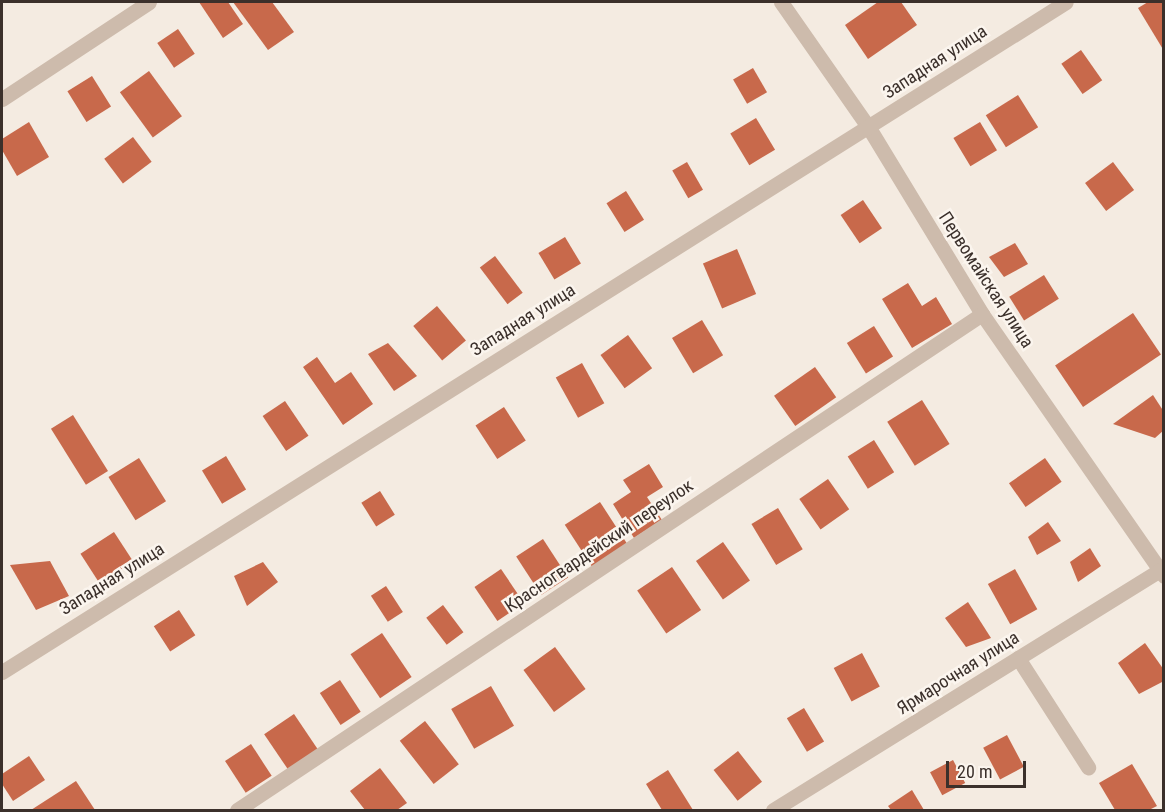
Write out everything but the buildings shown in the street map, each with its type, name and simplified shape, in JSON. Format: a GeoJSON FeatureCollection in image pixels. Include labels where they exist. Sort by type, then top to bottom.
{"type":"FeatureCollection","features":[{"type":"Feature","properties":{"kind":"street"},"geometry":{"type":"LineString","coordinates":[[2,99],[149,2]]}},
{"type":"Feature","properties":{"kind":"street","name":"Первомайская улица"},"geometry":{"type":"LineString","coordinates":[[781,2],[869,128],[982,314],[1162,571]]}},
{"type":"Feature","properties":{"kind":"street","name":"Западная улица"},"geometry":{"type":"LineString","coordinates":[[2,672],[1066,2]]}},
{"type":"Feature","properties":{"kind":"street","name":"Красногвардейский переулок"},"geometry":{"type":"LineString","coordinates":[[237,810],[982,314]]}},
{"type":"Feature","properties":{"kind":"street","name":"Ярмарочная улица"},"geometry":{"type":"LineString","coordinates":[[773,810],[1162,571]]}},
{"type":"Feature","properties":{"kind":"street"},"geometry":{"type":"LineString","coordinates":[[1018,658],[1088,767]]}}]}
